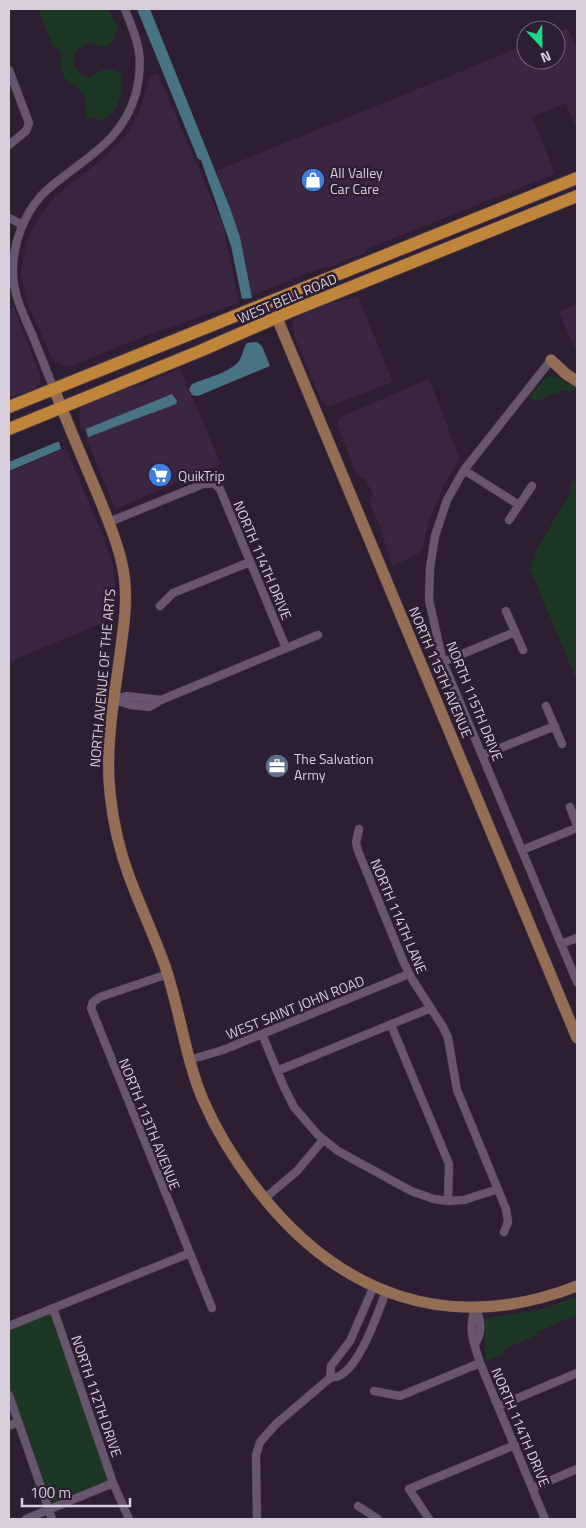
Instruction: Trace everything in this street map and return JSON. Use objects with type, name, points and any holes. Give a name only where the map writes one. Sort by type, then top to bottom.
[{"type":"main road","name":"WEST BELL ROAD","points":[[9,407],[577,178]]},
{"type":"main road","points":[[488,232],[493,221],[538,202],[558,186]]},
{"type":"main road","name":"WEST BELL ROAD","points":[[9,429],[577,196]]},
{"type":"main road","points":[[390,272],[404,259],[449,240],[455,234],[456,227]]},
{"type":"main road","points":[[277,318],[277,312],[283,305],[359,274],[371,261]]},
{"type":"street","points":[[54,389],[15,290],[15,248],[23,225],[40,197],[103,147],[119,130],[130,112],[138,83],[140,66],[135,36],[125,9]]},
{"type":"street","points":[[9,70],[28,117],[29,126],[24,133],[9,145]]},
{"type":"street","points":[[9,218],[23,225]]},
{"type":"street","name":"NORTH 115TH AVENUE","points":[[277,318],[577,1038]]},
{"type":"street","points":[[551,360],[577,381]]},
{"type":"street","name":"NORTH 115TH DRIVE","points":[[551,360],[464,470],[447,500],[435,536],[430,568],[429,600],[443,662],[577,982]]},
{"type":"street","name":"NORTH AVENUE OF THE ARTS","points":[[54,389],[109,522],[122,564],[125,587],[125,612],[108,765],[117,836],[128,874],[168,974],[189,1060],[203,1099],[218,1132],[264,1199],[293,1232],[314,1250],[348,1273],[374,1286],[433,1304],[475,1307],[526,1302],[577,1286]]},
{"type":"street","points":[[464,470],[519,504]]},
{"type":"street","name":"NORTH 114TH DRIVE","points":[[109,522],[203,484],[214,482],[220,489],[286,648]]},
{"type":"street","points":[[509,520],[532,486]]},
{"type":"street","points":[[160,606],[173,593],[250,562]]},
{"type":"street","points":[[506,611],[523,650]]},
{"type":"street","points":[[443,662],[515,632]]},
{"type":"street","points":[[114,700],[131,705],[149,707],[161,700],[318,635]]},
{"type":"street","points":[[546,706],[562,744]]},
{"type":"street","points":[[483,755],[554,726]]},
{"type":"street","points":[[522,850],[577,826],[570,807]]},
{"type":"street","name":"NORTH 114TH LANE","points":[[359,830],[357,838],[358,851],[409,974],[448,1038],[457,1090],[508,1215],[507,1227],[504,1232]]},
{"type":"street","points":[[561,944],[577,938]]},
{"type":"street","name":"NORTH 113TH AVENUE","points":[[168,974],[116,990],[96,999],[91,1004],[93,1017],[212,1308]]},
{"type":"street","name":"WEST SAINT JOHN ROAD","points":[[189,1060],[216,1053],[409,974]]},
{"type":"street","points":[[277,1071],[431,1008]]},
{"type":"street","points":[[391,1025],[449,1164],[448,1201]]},
{"type":"street","points":[[262,1034],[294,1107],[323,1140],[345,1155],[426,1197],[448,1201],[472,1199],[498,1189]]},
{"type":"street","points":[[264,1199],[297,1171],[323,1140]]},
{"type":"street","points":[[9,1326],[190,1253]]},
{"type":"street","points":[[330,1378],[332,1366],[350,1341],[374,1286]]},
{"type":"street","points":[[257,1519],[256,1455],[260,1442],[276,1424],[330,1378],[341,1376],[361,1350],[386,1291]]},
{"type":"street","name":"NORTH 114TH DRIVE","points":[[475,1307],[471,1320],[471,1336],[476,1344],[480,1363],[545,1519]]},
{"type":"street","name":"NORTH 112TH DRIVE","points":[[53,1308],[113,1483],[129,1519]]},
{"type":"street","points":[[374,1391],[400,1396],[480,1363]]},
{"type":"street","points":[[499,1406],[577,1373]]},
{"type":"street","points":[[9,1395],[52,1519]]},
{"type":"street","points":[[9,1426],[18,1422]]},
{"type":"street","points":[[430,1519],[409,1489],[515,1445]]},
{"type":"street","points":[[533,1488],[577,1469]]},
{"type":"street","points":[[26,1519],[113,1483]]},
{"type":"street","points":[[358,1506],[378,1519]]},
{"type":"shaded area","points":[[566,28],[577,47],[577,131],[566,103],[532,117],[555,174],[371,247],[364,253],[331,267],[320,268],[251,296],[240,237],[216,171],[516,49],[516,70],[566,70]]},
{"type":"shaded area","points":[[158,74],[223,225],[239,303],[140,338],[68,367],[53,360],[28,305],[21,274],[26,244],[33,227],[57,195],[105,157],[129,132],[140,110],[150,75]]},
{"type":"shaded area","points":[[358,296],[393,382],[328,407],[321,400],[294,335],[292,328],[293,320],[329,304]]},
{"type":"shaded area","points":[[577,304],[577,354],[559,312]]},
{"type":"shaded area","points":[[14,307],[40,375],[40,381],[36,389],[9,397],[9,309]]},
{"type":"shaded area","points":[[180,368],[221,464],[115,509],[81,424],[79,413],[84,405],[116,392],[145,384]]},
{"type":"shaded area","points":[[429,379],[460,459],[444,485],[430,518],[422,549],[418,554],[392,566],[381,529],[370,503],[373,493],[365,479],[356,474],[337,424],[339,418],[343,416]]},
{"type":"shaded area","points":[[66,448],[105,541],[113,566],[116,605],[114,620],[109,620],[9,662],[9,472]]},
{"type":"green space","points":[[38,9],[107,9],[118,26],[113,41],[109,45],[106,47],[89,43],[76,50],[74,57],[77,69],[82,75],[90,77],[98,72],[108,70],[120,73],[122,87],[120,98],[116,108],[103,121],[95,118],[87,120],[84,94],[65,78],[61,66],[61,52],[53,46]]},
{"type":"green space","points":[[551,376],[577,388],[570,392],[562,390],[557,394],[550,394],[541,401],[528,399],[545,378]]},
{"type":"green space","points":[[577,479],[577,681],[530,569],[536,551],[570,493],[571,482]]},
{"type":"green space","points":[[577,1297],[577,1315],[537,1332],[537,1335],[503,1350],[504,1354],[486,1361],[484,1326],[486,1318],[539,1310]]},
{"type":"green space","points":[[53,1308],[113,1483],[49,1510],[9,1395],[9,1326]]},
{"type":"water","points":[[137,9],[150,9],[230,208],[240,237],[252,298],[242,299],[231,246],[201,160],[198,159]]},
{"type":"water","points":[[257,342],[262,346],[270,366],[198,396],[192,395],[189,389],[192,384],[229,369],[239,361],[247,343]]},
{"type":"water","points":[[172,394],[177,401],[176,404],[88,437],[86,429]]},
{"type":"water","points":[[59,442],[61,449],[9,471],[9,462]]},
{"type":"place","name":"All Valley Car Care","points":[[313,180]]},
{"type":"place","name":"QuikTrip","points":[[160,475]]},
{"type":"place","name":"The Salvation Army","points":[[277,766]]}]
